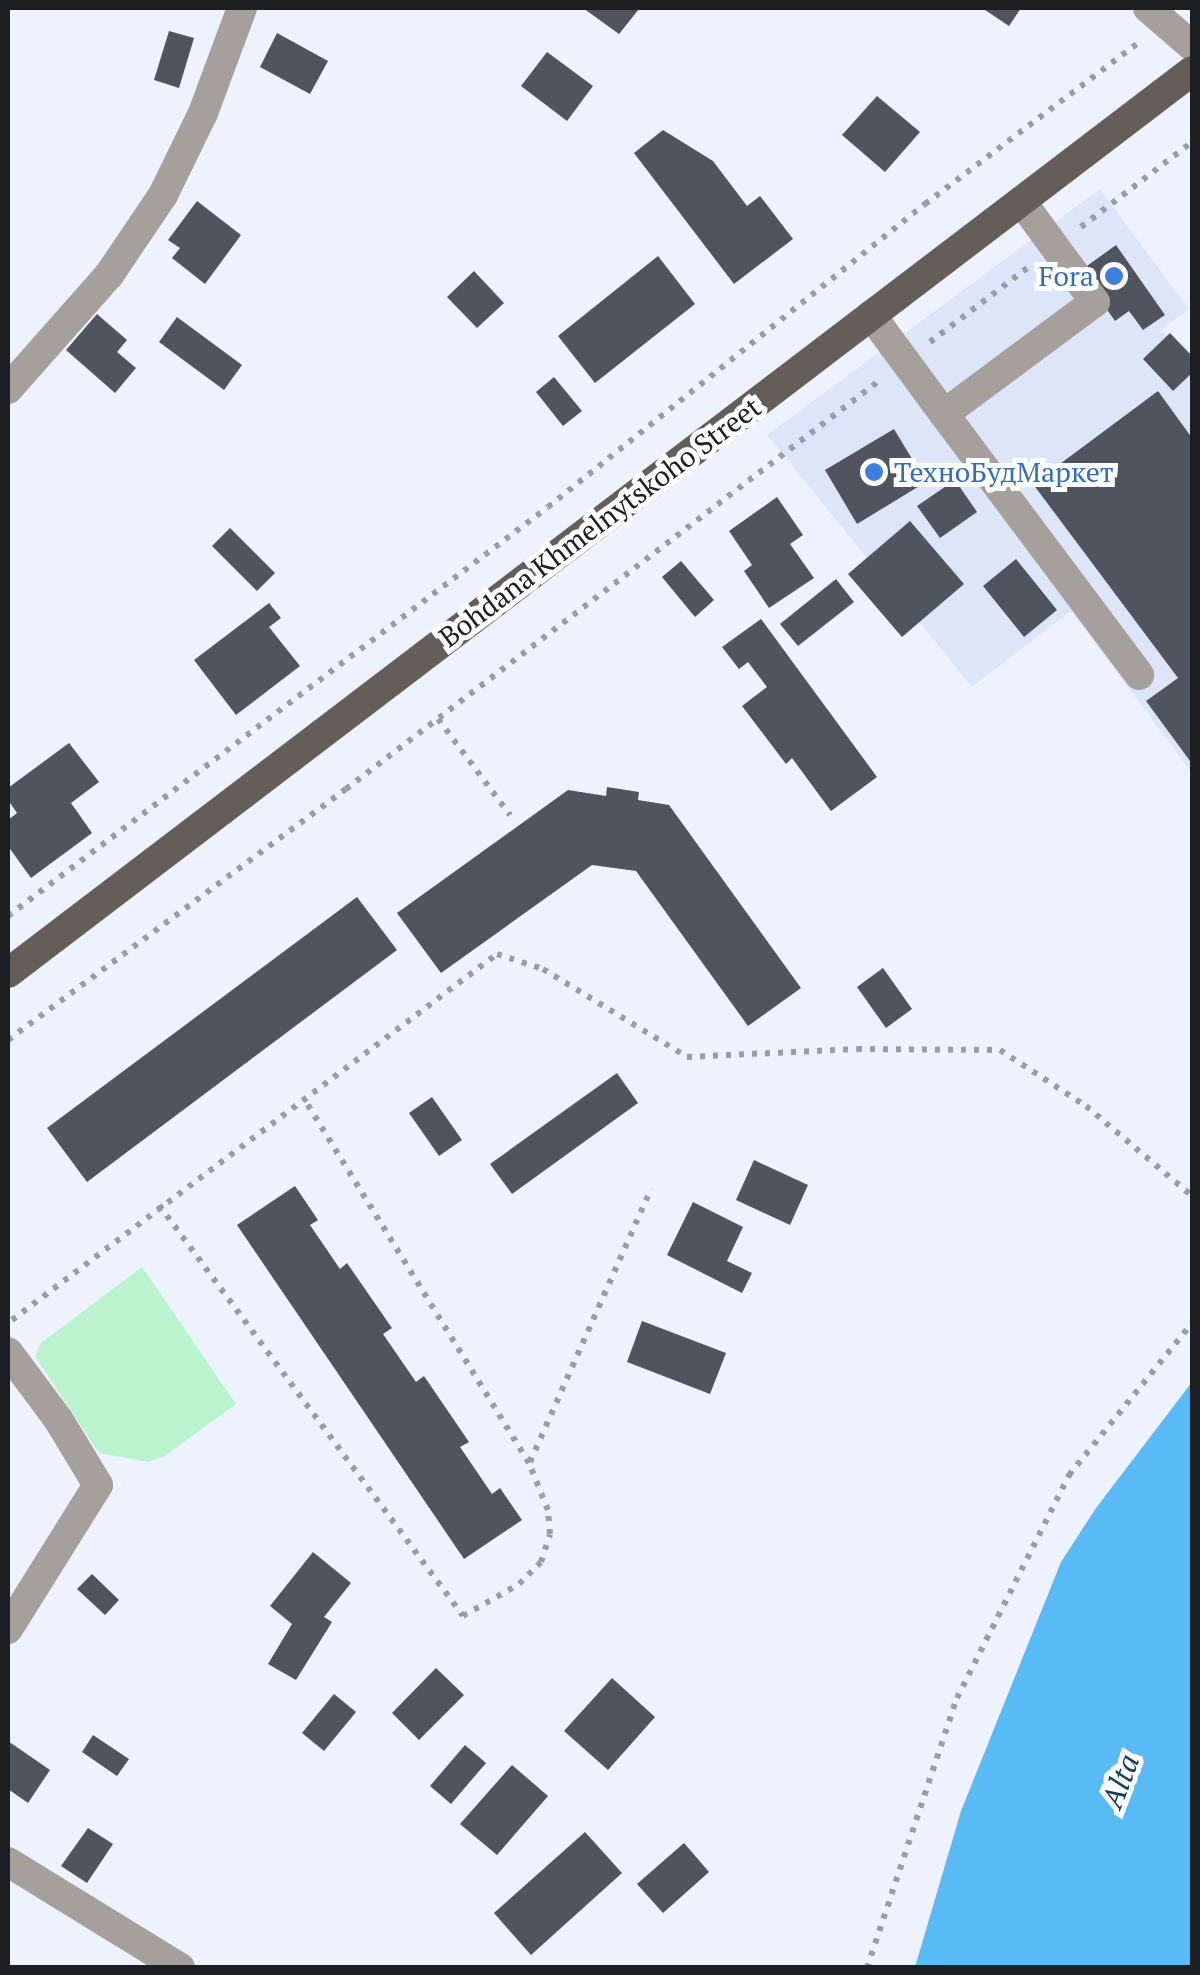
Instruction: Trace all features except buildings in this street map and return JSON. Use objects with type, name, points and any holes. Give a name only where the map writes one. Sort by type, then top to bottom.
[{"type":"main road","name":"Bohdana Khmelnytskoho Street","points":[[8,973],[1192,71]]},
{"type":"street","points":[[8,389],[109,274],[163,194],[203,113],[242,8]]},
{"type":"street","points":[[1157,14],[1192,46]]},
{"type":"street","points":[[944,414],[1096,302],[1021,201]]},
{"type":"street","points":[[871,315],[1139,675]]},
{"type":"street","points":[[8,1352],[58,1418],[98,1485],[8,1629]]},
{"type":"street","points":[[8,1862],[180,1968]]},
{"type":"path","points":[[8,916],[548,507],[1157,14]]},
{"type":"path","points":[[8,1040],[438,718],[1192,142]]},
{"type":"path","points":[[438,718],[510,815]]},
{"type":"path","points":[[8,1324],[159,1205],[497,954],[543,970],[687,1057],[857,1049],[1000,1050],[1086,1106],[1192,1196]]},
{"type":"path","points":[[159,1205],[463,1616],[519,1584],[541,1562],[550,1534],[548,1510],[529,1463],[303,1097]]},
{"type":"path","points":[[529,1463],[651,1189]]},
{"type":"path","points":[[867,1968],[957,1698],[1060,1492],[1069,1475],[1192,1323]]},
{"type":"shaded area","points":[[1100,189],[1189,309],[1162,329],[1192,371],[1192,773],[1071,611],[972,687],[767,435]]},
{"type":"green space","points":[[142,1267],[236,1404],[165,1456],[148,1462],[99,1453],[35,1356],[41,1343]]},
{"type":"water","name":"Alta","points":[[1192,1382],[1192,1967],[915,1967],[961,1811],[1061,1562],[1096,1508]]},
{"type":"place","name":"Fora","points":[[1114,276]]},
{"type":"place","name":"ТехноБудМаркет","points":[[874,472]]}]
